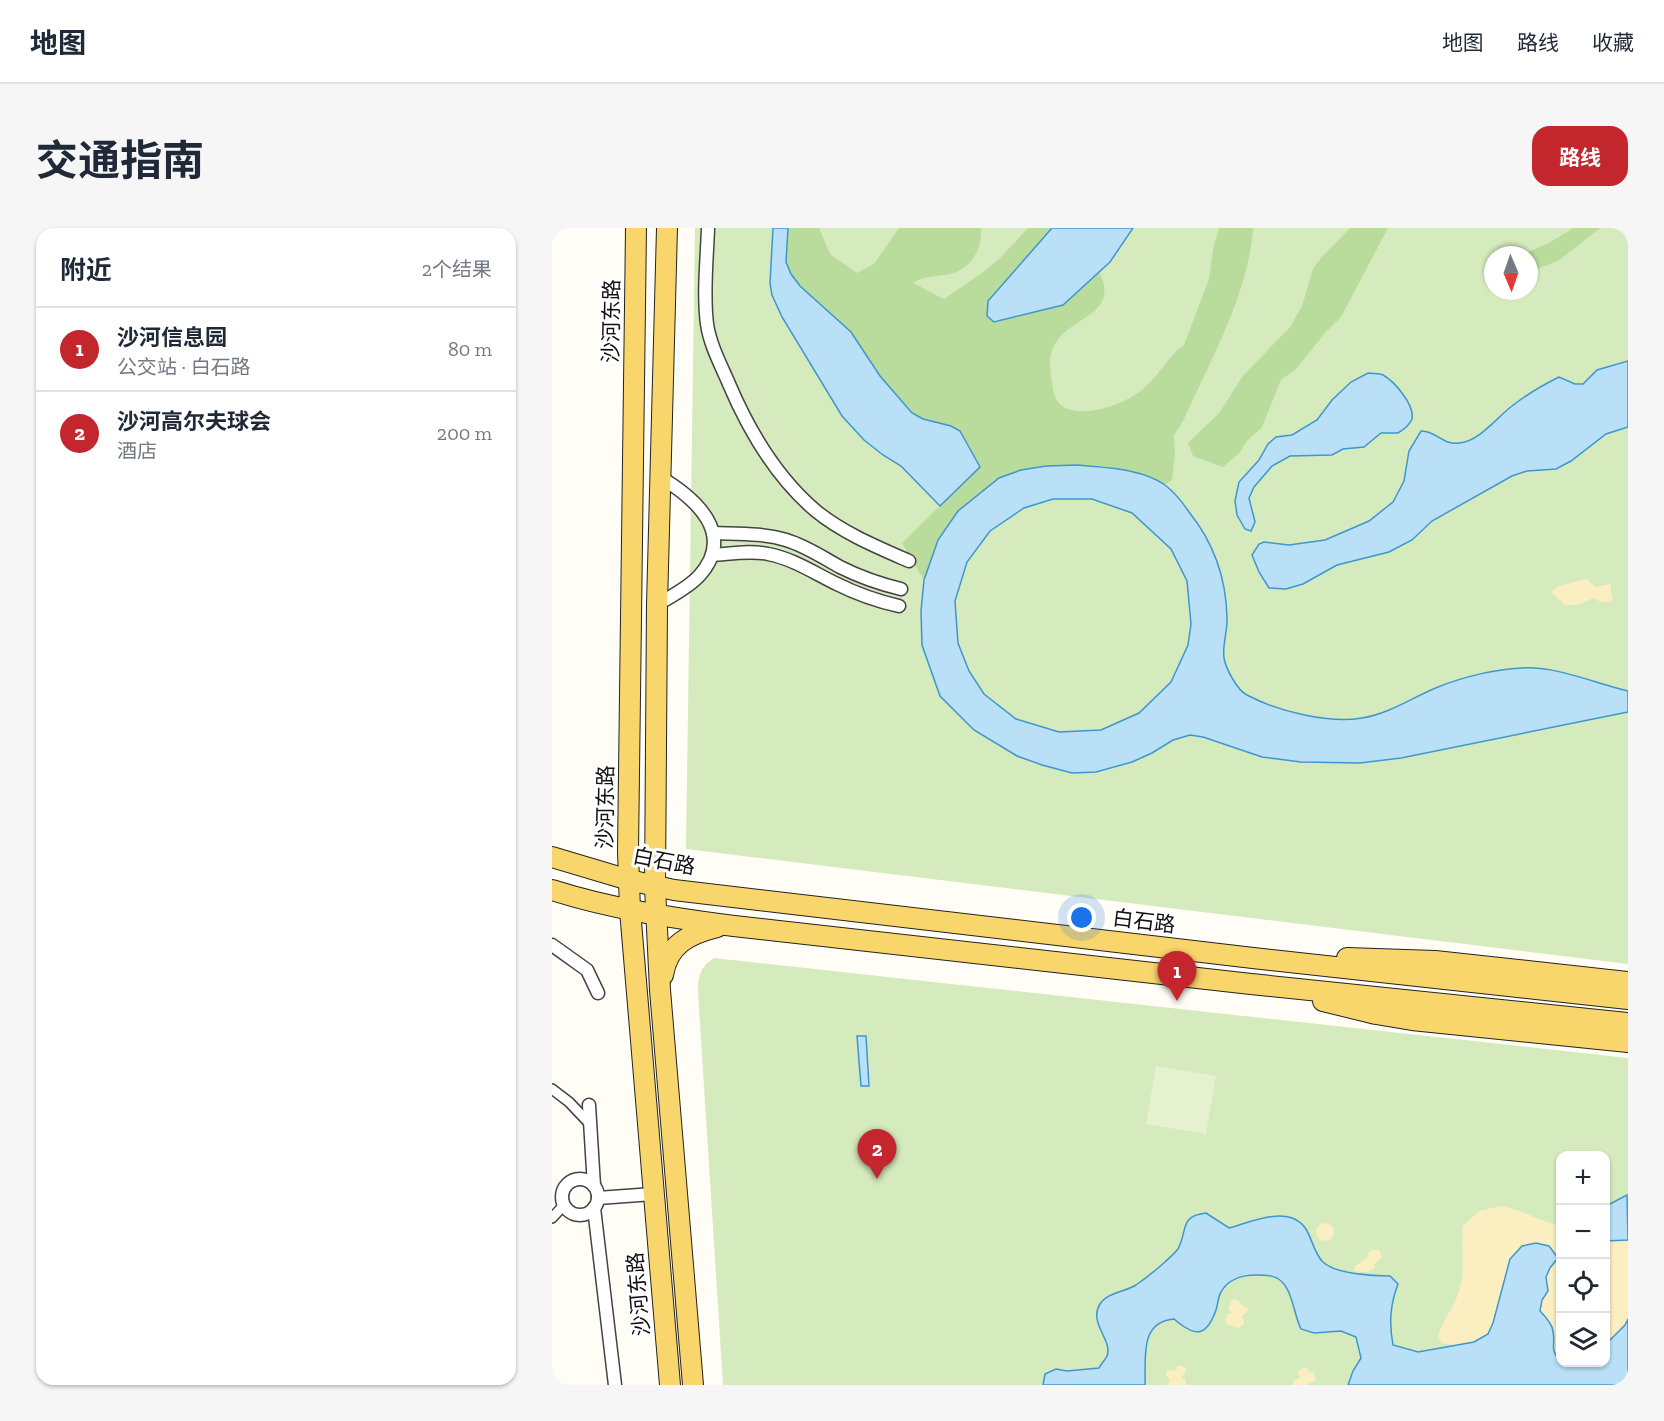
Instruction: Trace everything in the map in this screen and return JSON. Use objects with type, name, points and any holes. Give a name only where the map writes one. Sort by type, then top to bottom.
[{"type":"main road","name":"沙河东路","points":[[636,228],[629,880],[670,1385]]},
{"type":"main road","points":[[667,228],[657,605],[655,887],[660,990],[693,1385]]},
{"type":"main road","name":"白石路","points":[[552,857],[655,887],[1253,958],[1628,999]]},
{"type":"main road","points":[[552,890],[585,901],[656,916],[734,926],[1251,984],[1628,1023]]},
{"type":"main road","points":[[660,990],[667,960],[679,942],[703,931],[734,926]]},
{"type":"main road","points":[[1253,958],[1379,958],[1435,961],[1628,982]]},
{"type":"main road","points":[[1251,984],[1376,1014],[1412,1020],[1628,1041]]},
{"type":"street","points":[[708,228],[706,309],[708,331],[735,398],[753,433],[770,460],[816,511],[854,535],[909,561]]},
{"type":"street","points":[[657,605],[691,584],[709,563],[712,555],[713,533],[709,520],[694,500],[660,477]]},
{"type":"street","points":[[713,533],[769,536],[787,540],[811,549],[843,568],[881,584],[901,589]]},
{"type":"street","points":[[712,555],[751,552],[782,557],[876,601],[899,606]]},
{"type":"street","points":[[552,945],[587,970],[598,993]]},
{"type":"street","points":[[552,1089],[569,1102],[589,1123]]},
{"type":"street","points":[[589,1105],[595,1197],[615,1385]]},
{"type":"street","points":[[584,1180],[595,1197],[585,1214],[578,1215],[567,1210],[563,1194],[568,1184],[584,1180]]},
{"type":"street","points":[[595,1197],[653,1194]]},
{"type":"street","points":[[552,1218],[564,1205]]},
{"type":"green space","points":[[695,228],[1628,228],[1628,964],[686,849]]},
{"type":"green space","points":[[788,228],[819,228],[830,254],[857,273],[874,264],[899,228],[981,228],[980,244],[970,263],[950,274],[927,277],[913,283],[944,299],[1000,258],[1028,228],[1052,228],[988,301],[1007,319],[1063,305],[1099,272],[1104,287],[1103,298],[1098,307],[1060,337],[1050,357],[1054,392],[1058,401],[1068,409],[1087,411],[1108,407],[1137,394],[1184,345],[1209,279],[1213,249],[1219,228],[1253,228],[1244,277],[1227,326],[1183,421],[1174,435],[1175,456],[1172,480],[1164,485],[1139,474],[1077,465],[938,540],[924,580],[902,543],[980,467],[951,426],[923,419],[912,413],[880,376],[851,332],[800,286],[786,262]]},
{"type":"green space","points":[[1350,228],[1388,228],[1341,317],[1297,368],[1281,380],[1262,427],[1246,442],[1240,452],[1223,467],[1193,456],[1188,443],[1220,412],[1242,377],[1290,327],[1302,306],[1313,269]]},
{"type":"green space","points":[[1573,228],[1600,228],[1558,261],[1538,269],[1538,248]]},
{"type":"green space","points":[[714,958],[1628,1058],[1628,1385],[723,1385],[698,992],[701,972]]},
{"type":"green space","points":[[1156,1066],[1216,1076],[1206,1134],[1146,1124]]},
{"type":"sand","points":[[1587,579],[1595,587],[1611,584],[1613,597],[1611,602],[1601,602],[1593,598],[1578,605],[1565,605],[1551,592],[1559,586]]},
{"type":"sand","points":[[1501,1206],[1556,1224],[1556,1356],[1551,1327],[1540,1311],[1542,1300],[1548,1291],[1546,1277],[1550,1268],[1549,1246],[1536,1243],[1522,1246],[1500,1307],[1487,1334],[1472,1343],[1459,1345],[1442,1343],[1438,1336],[1460,1288],[1463,1226],[1479,1211]]},
{"type":"sand","points":[[1325,1223],[1331,1226],[1334,1232],[1331,1238],[1325,1241],[1319,1238],[1316,1232],[1319,1226]]},
{"type":"sand","points":[[1610,1240],[1628,1240],[1628,1319],[1610,1340],[1610,1259]]},
{"type":"sand","points":[[1372,1250],[1379,1250],[1382,1257],[1374,1264],[1375,1268],[1367,1272],[1354,1271],[1355,1266],[1367,1258],[1368,1253]]},
{"type":"sand","points":[[1233,1299],[1248,1308],[1241,1317],[1244,1324],[1238,1328],[1226,1324],[1225,1319],[1228,1314],[1232,1313],[1228,1308]]},
{"type":"sand","points":[[1179,1365],[1185,1367],[1186,1371],[1181,1378],[1185,1379],[1186,1385],[1167,1385],[1170,1381],[1166,1372],[1174,1371]]},
{"type":"sand","points":[[1303,1368],[1314,1373],[1316,1380],[1306,1385],[1293,1385],[1294,1380],[1300,1378],[1297,1372]]},
{"type":"water","points":[[773,228],[788,228],[786,262],[800,286],[851,332],[880,376],[912,413],[960,431],[980,467],[940,506],[901,466],[864,440],[842,416],[782,317],[772,295],[770,283]]},
{"type":"water","points":[[1052,228],[1133,228],[1110,262],[1063,305],[994,322],[987,316],[988,301]]},
{"type":"water","points":[[1628,361],[1628,427],[1606,434],[1571,461],[1556,469],[1527,471],[1512,476],[1432,521],[1412,540],[1389,552],[1337,565],[1303,584],[1286,589],[1269,588],[1259,572],[1252,555],[1259,544],[1264,542],[1289,545],[1325,540],[1369,521],[1393,502],[1404,481],[1409,451],[1421,431],[1426,431],[1449,442],[1467,441],[1481,434],[1523,398],[1559,377],[1575,384],[1583,384],[1597,370]]},
{"type":"water","points":[[1368,373],[1383,375],[1393,382],[1410,407],[1412,419],[1410,423],[1398,433],[1381,433],[1364,447],[1343,449],[1332,455],[1290,456],[1272,466],[1254,487],[1249,498],[1255,522],[1251,531],[1245,529],[1237,515],[1235,501],[1239,482],[1259,460],[1268,444],[1276,437],[1292,435],[1317,420],[1332,400],[1351,382]]},
{"type":"water","points":[[1077,465],[1134,472],[1155,479],[1175,494],[1198,524],[1212,548],[1221,574],[1226,602],[1224,658],[1227,668],[1239,689],[1259,701],[1319,718],[1362,718],[1382,713],[1438,687],[1468,677],[1501,670],[1535,668],[1562,672],[1628,691],[1628,712],[1401,758],[1360,763],[1301,762],[1262,757],[1203,737],[1190,735],[1173,740],[1132,762],[1096,772],[1072,773],[1017,756],[974,730],[940,696],[922,645],[921,611],[924,580],[938,540],[958,511],[999,478],[1021,470]],"holes":[[[1053,499],[1092,499],[1132,513],[1171,549],[1187,581],[1191,624],[1188,645],[1171,682],[1139,713],[1101,730],[1059,732],[1016,719],[984,694],[969,671],[958,643],[955,601],[967,562],[990,531],[1024,508]]]},
{"type":"water","points":[[857,1036],[866,1036],[869,1086],[861,1086]]},
{"type":"water","points":[[1627,1195],[1628,1240],[1610,1241],[1610,1204]]},
{"type":"water","points":[[1206,1213],[1229,1228],[1269,1217],[1290,1217],[1306,1229],[1318,1255],[1329,1266],[1355,1274],[1390,1276],[1398,1284],[1391,1314],[1393,1345],[1418,1352],[1474,1342],[1488,1334],[1510,1259],[1522,1246],[1536,1243],[1549,1246],[1556,1255],[1556,1260],[1546,1277],[1548,1291],[1542,1300],[1540,1311],[1552,1328],[1556,1367],[1610,1367],[1610,1340],[1628,1319],[1628,1385],[1348,1385],[1361,1358],[1356,1337],[1341,1331],[1314,1333],[1301,1329],[1289,1292],[1282,1282],[1267,1275],[1256,1275],[1236,1279],[1224,1288],[1212,1319],[1204,1330],[1199,1332],[1188,1329],[1174,1319],[1155,1327],[1150,1334],[1145,1353],[1145,1385],[1043,1385],[1045,1374],[1056,1369],[1067,1371],[1099,1368],[1108,1350],[1097,1318],[1100,1304],[1107,1297],[1136,1285],[1162,1265],[1178,1249],[1188,1221],[1197,1215]]},
{"type":"place","name":"沙河信息园","points":[[1177,1001]]},
{"type":"place","name":"沙河高尔夫球会","points":[[877,1179]]}]
